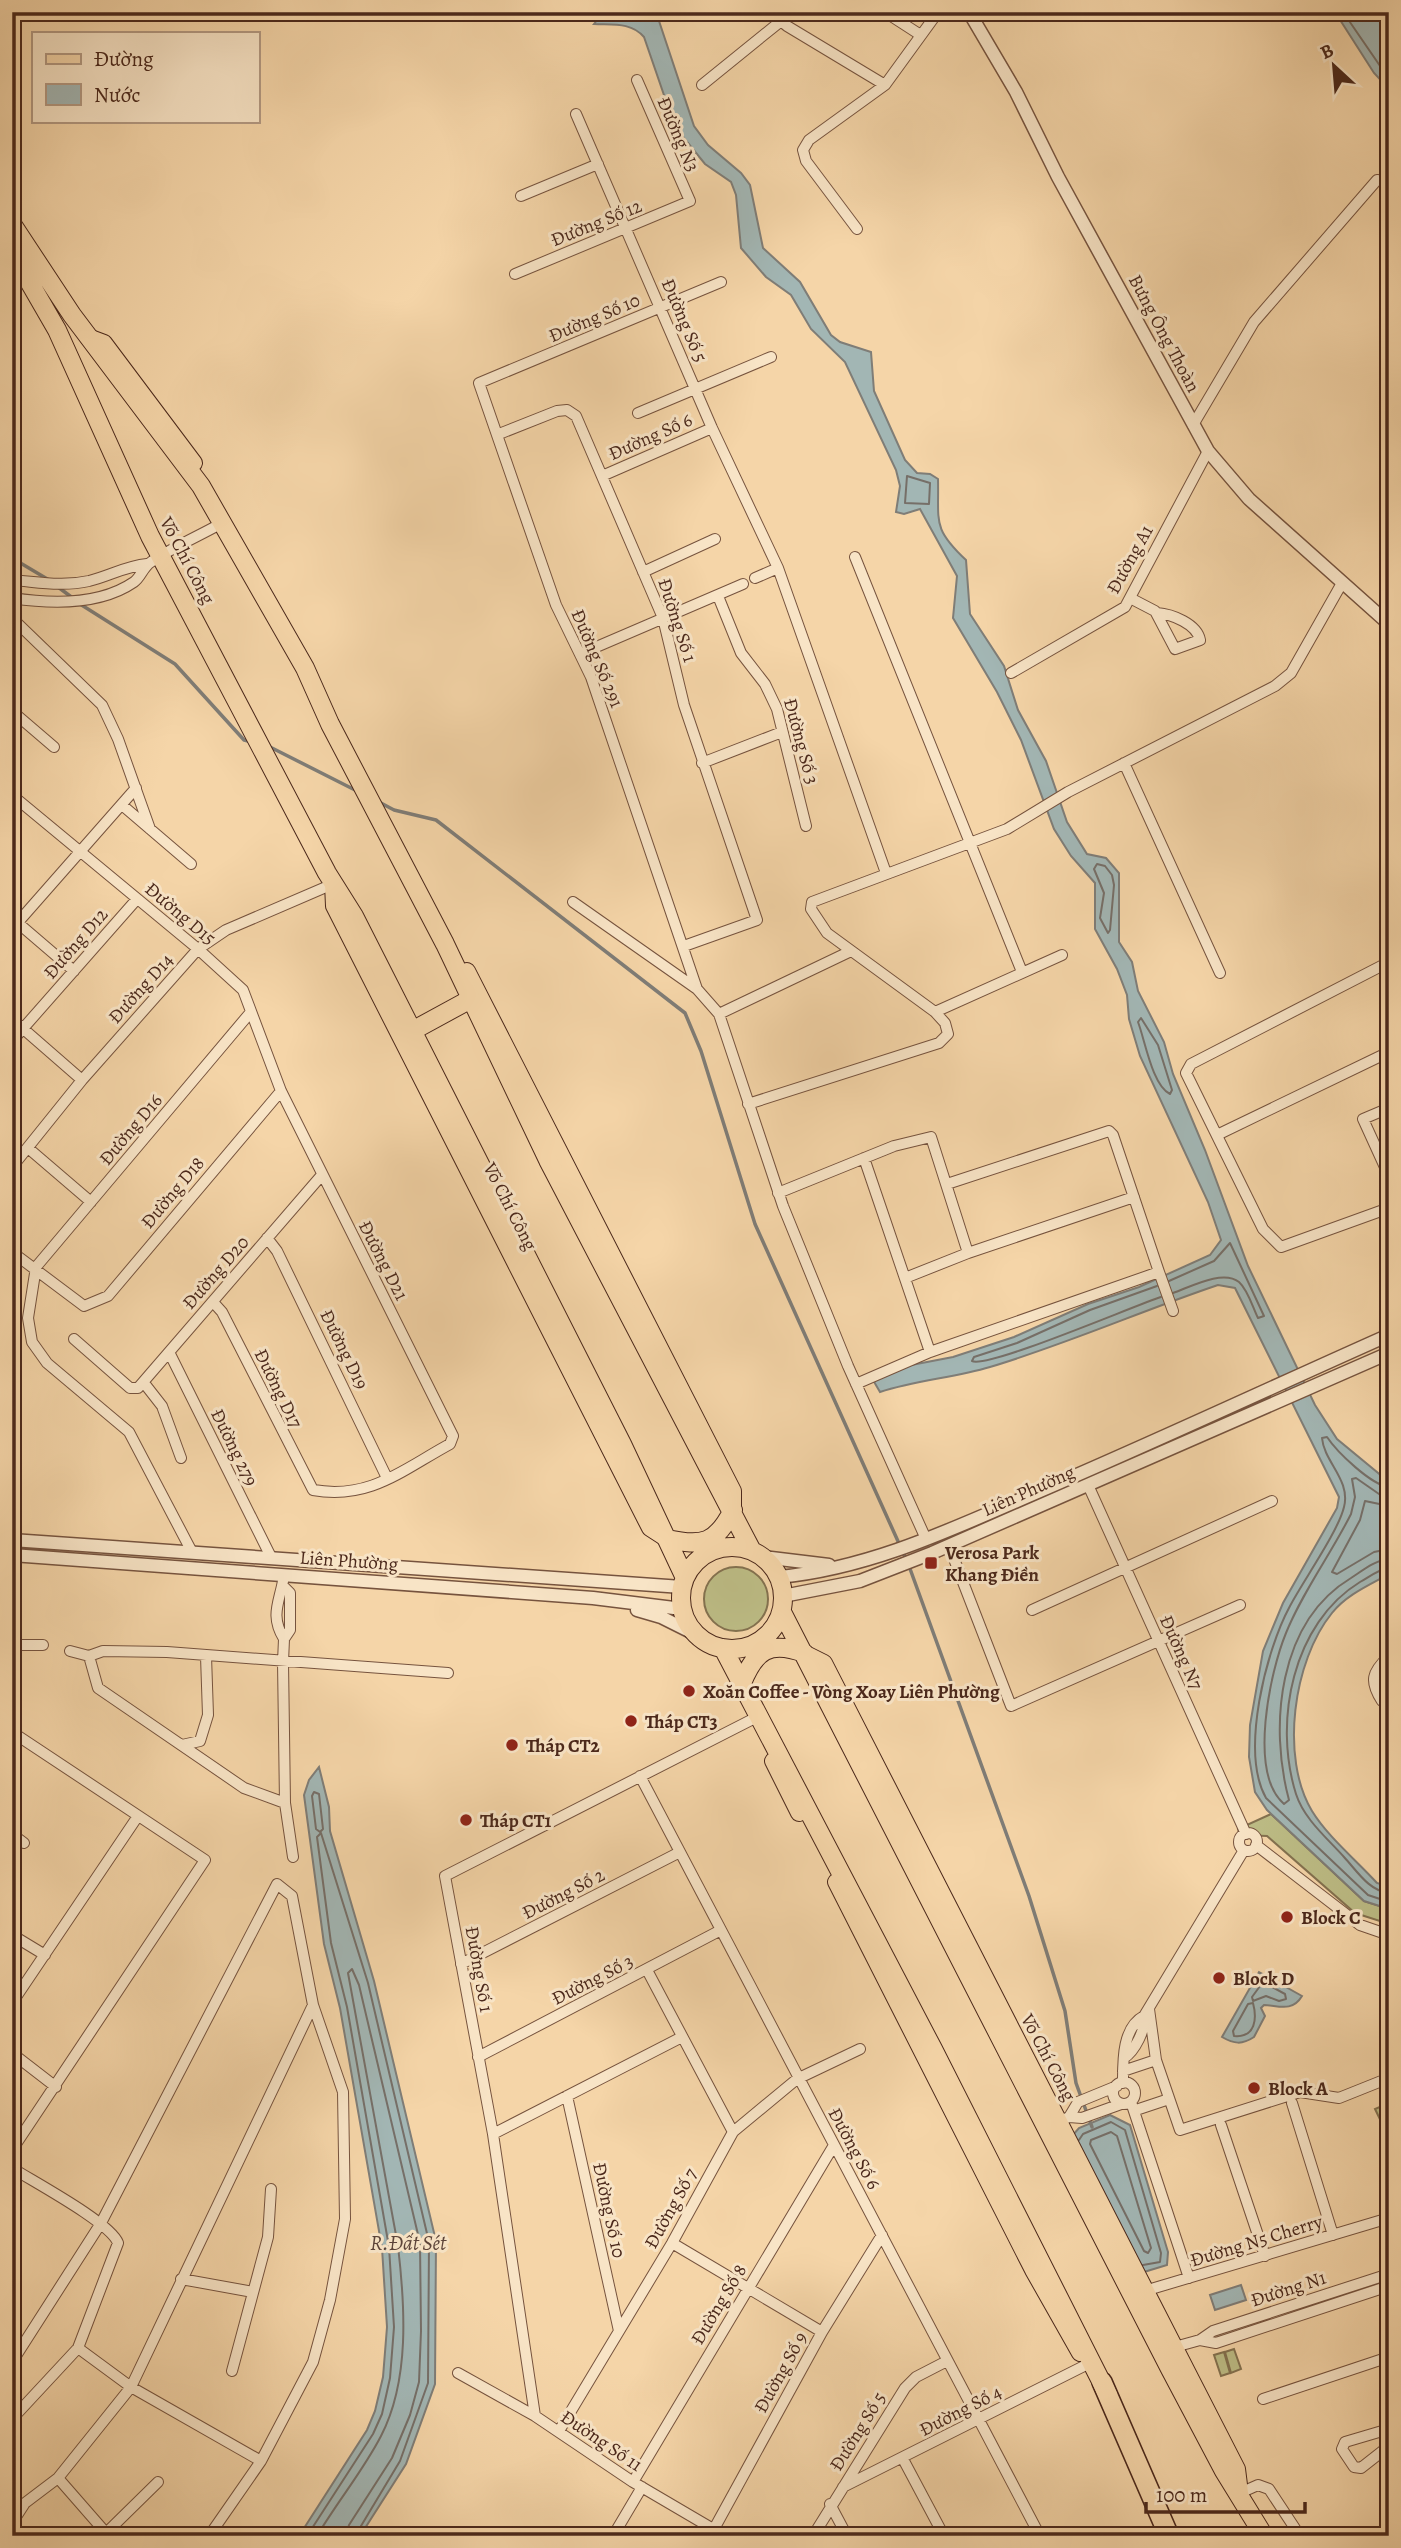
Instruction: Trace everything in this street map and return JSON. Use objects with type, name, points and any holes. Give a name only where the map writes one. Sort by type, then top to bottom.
[{"type":"highway","points":[[12,224],[88,337],[201,486],[226,529],[304,668],[330,724],[445,944],[469,1000],[548,1160],[754,1549],[779,1577],[785,1611],[764,1647],[726,1654]]},
{"type":"highway","name":"Võ Chí Công","points":[[12,253],[57,330],[154,560],[207,640],[333,884],[354,916],[667,1539],[683,1578]]},
{"type":"highway","points":[[412,1031],[469,1000]]},
{"type":"highway","points":[[667,1539],[689,1544],[709,1540],[722,1530],[733,1510]]},
{"type":"highway","points":[[754,1549],[737,1547],[713,1551],[694,1565],[683,1578],[682,1609],[697,1635],[726,1654],[742,1683],[839,1879],[1092,2362],[1179,2536]]},
{"type":"highway","name":"Võ Chí Công","points":[[785,1611],[804,1653],[1060,2121],[1224,2470],[1264,2536]]},
{"type":"highway","points":[[742,1683],[750,1664],[766,1651],[777,1646],[804,1653]]},
{"type":"highway","points":[[1102,2382],[1169,2536]]},
{"type":"main road","name":"Võ Chí Công","points":[[333,884],[334,906],[650,1528],[667,1539]]},
{"type":"main road","points":[[445,944],[458,954],[733,1491],[733,1510]]},
{"type":"street","points":[[770,12],[885,85]]},
{"type":"street","points":[[885,12],[919,34]]},
{"type":"street","points":[[857,229],[806,161],[803,150],[809,140],[885,85],[937,12]]},
{"type":"street","name":"Bưng Ông Thoàn","points":[[969,12],[1016,92],[1058,177],[1208,451],[1249,499],[1389,624]]},
{"type":"street","points":[[702,85],[781,21]]},
{"type":"street","name":"Đường N3","points":[[637,80],[690,201]]},
{"type":"street","name":"Đường Số 5","points":[[576,114],[712,428],[778,568],[886,873]]},
{"type":"street","points":[[521,196],[598,164]]},
{"type":"street","points":[[1193,425],[1254,322],[1377,180],[1389,182]]},
{"type":"street","name":"Đường Số 12","points":[[515,274],[690,201]]},
{"type":"street","name":"Đường Số 10","points":[[479,383],[721,282]]},
{"type":"street","points":[[638,413],[771,357]]},
{"type":"street","name":"Đường Số 291","points":[[479,383],[499,434],[556,605],[580,654],[697,989]]},
{"type":"street","name":"Đường Số 1","points":[[499,434],[557,411],[567,410],[576,416],[663,618],[684,705],[757,920],[684,946]]},
{"type":"street","name":"Đường Số 6","points":[[602,476],[712,428]]},
{"type":"street","name":"Đường A1","points":[[1012,673],[1125,607],[1208,451]]},
{"type":"street","points":[[17,581],[65,585],[90,581],[154,560],[226,529]]},
{"type":"street","points":[[643,572],[715,539]]},
{"type":"street","points":[[855,557],[1022,972]]},
{"type":"street","points":[[12,598],[46,603],[90,599],[136,581],[154,560]]},
{"type":"street","points":[[755,578],[778,568]]},
{"type":"street","points":[[114,573],[122,588]]},
{"type":"street","points":[[748,1104],[945,1040],[948,1028],[935,1012],[827,933],[815,919],[811,909],[812,902],[1007,829],[1068,792],[1275,686],[1291,673],[1342,583]]},
{"type":"street","points":[[580,654],[743,584]]},
{"type":"street","name":"Đường Số 3","points":[[718,596],[741,653],[771,695],[806,826]]},
{"type":"street","points":[[1130,598],[1157,613],[1174,616],[1197,632],[1200,639],[1175,649],[1157,613]]},
{"type":"street","points":[[12,618],[102,705],[136,788],[149,829]]},
{"type":"street","points":[[12,711],[54,747]]},
{"type":"street","points":[[702,762],[782,733]]},
{"type":"street","points":[[1125,763],[1220,973]]},
{"type":"street","points":[[74,971],[15,926],[136,788]]},
{"type":"street","name":"Đường D15","points":[[13,797],[198,949],[243,990],[281,1091]]},
{"type":"street","points":[[122,805],[191,864]]},
{"type":"street","name":"Đường D14","points":[[12,1167],[82,1080],[198,949],[226,930],[333,884]]},
{"type":"street","name":"Đường D12","points":[[12,1041],[137,899]]},
{"type":"street","points":[[573,902],[697,989],[719,1014],[778,1194],[856,1384],[926,1539]]},
{"type":"street","points":[[719,1014],[850,951]]},
{"type":"street","points":[[935,1012],[1062,955]]},
{"type":"street","points":[[1389,962],[1191,1064],[1186,1073],[1263,1229],[1281,1247],[1389,1208]]},
{"type":"street","name":"Đường D16","points":[[36,1267],[250,1013]]},
{"type":"street","points":[[12,1019],[82,1080]]},
{"type":"street","points":[[1217,1136],[1389,1052]]},
{"type":"street","name":"Đường D21","points":[[281,1091],[321,1176],[453,1436],[450,1444],[387,1478]]},
{"type":"street","name":"Đường D18","points":[[36,1267],[84,1306],[108,1296],[281,1091]]},
{"type":"street","points":[[1389,1108],[1363,1119],[1386,1161],[1389,1176]]},
{"type":"street","points":[[947,1184],[1109,1131],[1113,1135],[1171,1306]]},
{"type":"street","points":[[778,1194],[894,1146],[931,1136],[968,1253]]},
{"type":"street","points":[[27,1148],[91,1202]]},
{"type":"street","points":[[864,1158],[930,1352]]},
{"type":"street","name":"Đường D20","points":[[74,1339],[134,1390],[144,1382],[321,1176]]},
{"type":"street","points":[[905,1278],[968,1253],[1133,1197]]},
{"type":"street","name":"Đường D19","points":[[267,1238],[277,1251],[387,1478]]},
{"type":"street","points":[[12,1252],[36,1267],[27,1318],[32,1342],[47,1363],[129,1432],[192,1552]]},
{"type":"street","points":[[856,1384],[930,1352],[1160,1274]]},
{"type":"street","name":"Đường D17","points":[[213,1301],[222,1312],[313,1490],[351,1493],[369,1489],[387,1478]]},
{"type":"street","name":"Liên Phường","points":[[779,1577],[854,1565],[890,1554],[1389,1335]]},
{"type":"street","name":"Đường 279","points":[[169,1352],[277,1558]]},
{"type":"street","name":"Liên Phường","points":[[785,1611],[949,1546],[1389,1353]]},
{"type":"street","points":[[144,1382],[162,1406],[181,1458]]},
{"type":"street","name":"Đường N7","points":[[1088,1485],[1246,1834]]},
{"type":"street","points":[[1031,1610],[1272,1501]]},
{"type":"street","name":"Liên Phường","points":[[12,1540],[277,1558],[683,1578]]},
{"type":"street","points":[[949,1546],[1011,1706],[1240,1605]]},
{"type":"street","points":[[754,1549],[823,1565],[854,1565]]},
{"type":"street","name":"Liên Phường","points":[[12,1555],[283,1580],[593,1598],[682,1609]]},
{"type":"street","points":[[277,1558],[290,1593],[290,1630],[284,1640],[283,1662],[285,1803],[293,1857]]},
{"type":"street","points":[[593,1598],[661,1617],[697,1635]]},
{"type":"street","points":[[12,1645],[43,1645]]},
{"type":"street","points":[[70,1651],[89,1656],[103,1651],[448,1673]]},
{"type":"street","points":[[89,1656],[98,1688],[244,1788],[285,1803]]},
{"type":"street","points":[[182,1745],[200,1741],[208,1715],[206,1656]]},
{"type":"street","points":[[1389,1656],[1375,1669],[1372,1679],[1382,1701],[1389,1703]]},
{"type":"street","name":"Đường Số 1","points":[[535,2416],[493,2134],[445,1875],[759,1716]]},
{"type":"street","points":[[12,2150],[205,1860],[13,1732]]},
{"type":"street","points":[[12,1825],[13,1732]]},
{"type":"street","name":"Đường Số 6","points":[[640,1776],[797,2079],[1040,2536]]},
{"type":"street","points":[[12,2003],[138,1816]]},
{"type":"street","points":[[12,1834],[24,1843]]},
{"type":"street","points":[[1256,1845],[1250,1851],[1244,1850],[1239,1843],[1246,1834],[1255,1837],[1256,1845],[1360,1925],[1389,1935]]},
{"type":"street","points":[[1129,2105],[1113,2096],[1124,2071],[1124,2058],[1131,2054],[1145,2024],[1147,2013],[1244,1850]]},
{"type":"street","name":"Đường Số 2","points":[[461,1964],[680,1852]]},
{"type":"street","points":[[12,2362],[101,2223],[277,1884],[292,1896],[313,2005],[343,2092],[345,2219],[330,2300],[313,2362],[261,2461],[209,2536]]},
{"type":"street","name":"Đường Số 3","points":[[478,2057],[720,1930]]},
{"type":"street","points":[[12,1935],[45,1955]]},
{"type":"street","points":[[647,1970],[733,2132]]},
{"type":"street","points":[[12,2523],[25,2503],[58,2478],[131,2387],[313,2005]]},
{"type":"street","points":[[1147,2013],[1156,2060],[1180,2130],[1300,2092],[1339,2098],[1389,2078]]},
{"type":"street","points":[[493,2134],[682,2037]]},
{"type":"street","name":"Đường Số 7","points":[[559,2431],[671,2243],[733,2132],[797,2079],[860,2049]]},
{"type":"street","points":[[12,2053],[56,2087]]},
{"type":"street","points":[[1124,2071],[1156,2060]]},
{"type":"street","points":[[1060,2121],[1078,2102],[1120,2084],[1134,2089],[1129,2105],[1189,2278]]},
{"type":"street","name":"Đường Số 10","points":[[567,2096],[619,2331]]},
{"type":"street","points":[[1060,2121],[1169,2099]]},
{"type":"street","points":[[1292,2103],[1333,2235]]},
{"type":"street","points":[[1221,2125],[1265,2256]]},
{"type":"street","name":"Đường Số 8","points":[[613,2536],[637,2485],[747,2288],[834,2145]]},
{"type":"street","points":[[12,2168],[101,2223],[115,2235],[118,2249],[78,2348],[12,2419]]},
{"type":"street","points":[[232,2371],[268,2237],[271,2189]]},
{"type":"street","name":"Đường N5 Cherry","points":[[1139,2293],[1389,2218]]},
{"type":"street","name":"Đường Số 9","points":[[715,2529],[822,2332],[881,2235]]},
{"type":"street","points":[[671,2243],[822,2332]]},
{"type":"street","name":"Đường N1","points":[[1168,2349],[1200,2340],[1213,2331],[1389,2274]]},
{"type":"street","points":[[181,2279],[253,2292]]},
{"type":"street","name":"Đường N1","points":[[1200,2340],[1216,2343],[1389,2286]]},
{"type":"street","points":[[1338,2290],[1342,2302]]},
{"type":"street","points":[[78,2348],[131,2387],[261,2461]]},
{"type":"street","points":[[1263,2399],[1389,2357]]},
{"type":"street","name":"Đường Số 5","points":[[813,2536],[830,2504],[905,2388],[916,2376],[947,2361]]},
{"type":"street","name":"Đường Số 4","points":[[843,2487],[1092,2362]]},
{"type":"street","name":"Đường Số 11","points":[[458,2372],[535,2416],[637,2485],[725,2536]]},
{"type":"street","points":[[1389,2429],[1345,2442],[1342,2449],[1354,2467],[1361,2468],[1389,2446]]},
{"type":"street","points":[[903,2459],[944,2536]]},
{"type":"street","points":[[58,2478],[104,2534],[158,2482]]},
{"type":"street","points":[[1240,2493],[1258,2485],[1269,2489],[1300,2536]]},
{"type":"street","points":[[830,2504],[847,2536]]},
{"type":"green space","points":[[736,1567],[748,1569],[759,1576],[766,1587],[766,1611],[759,1622],[748,1629],[736,1631],[724,1629],[713,1622],[706,1611],[704,1599],[706,1587],[713,1576],[724,1569]]},
{"type":"green space","points":[[1271,1814],[1364,1901],[1389,1909],[1389,1924],[1355,1913],[1267,1836],[1240,1835],[1238,1829]]},
{"type":"green space","points":[[1389,2103],[1389,2138],[1375,2109]]},
{"type":"green space","points":[[1234,2349],[1241,2369],[1231,2373],[1225,2352]]},
{"type":"green space","points":[[1224,2352],[1230,2373],[1221,2376],[1214,2355]]},
{"type":"water","points":[[612,12],[656,12],[694,126],[708,145],[741,173],[750,185],[763,248],[800,282],[831,335],[840,342],[871,352],[874,391],[905,460],[917,473],[930,474],[938,479],[938,515],[942,532],[966,560],[970,614],[1004,666],[1018,710],[1046,761],[1067,822],[1087,854],[1106,858],[1119,873],[1119,942],[1132,962],[1138,991],[1164,1042],[1173,1074],[1205,1150],[1248,1266],[1315,1405],[1337,1439],[1389,1482],[1389,1574],[1344,1601],[1319,1633],[1300,1683],[1294,1738],[1302,1789],[1312,1811],[1334,1839],[1377,1883],[1389,1887],[1389,1909],[1364,1901],[1267,1810],[1255,1792],[1249,1757],[1250,1725],[1263,1651],[1283,1603],[1337,1508],[1339,1497],[1235,1288],[1218,1285],[1019,1358],[976,1371],[880,1392],[873,1380],[901,1367],[953,1357],[1014,1337],[1088,1304],[1139,1287],[1210,1255],[1221,1240],[1208,1202],[1140,1056],[1129,1019],[1127,995],[1117,969],[1095,929],[1095,883],[1071,856],[1054,829],[1021,740],[997,692],[953,618],[957,576],[920,509],[904,514],[896,512],[900,486],[896,470],[845,362],[811,329],[791,295],[766,277],[741,248],[736,195],[731,182],[705,164],[675,127],[644,37],[627,27],[594,24]]},
{"type":"water","points":[[1335,12],[1389,12],[1389,89],[1374,73]]},
{"type":"water","name":"R.Đất Sét","points":[[319,1767],[329,1807],[330,1831],[374,1981],[436,2241],[435,2384],[406,2464],[360,2536],[299,2536],[367,2430],[375,2411],[383,2377],[387,2327],[382,2248],[340,2008],[324,1944],[304,1795],[309,1780]]},
{"type":"water","points":[[1259,1972],[1302,1996],[1294,2005],[1264,2005],[1261,2008],[1265,2016],[1250,2040],[1238,2043],[1222,2037]]},
{"type":"water","points":[[1110,2115],[1130,2125],[1168,2252],[1167,2265],[1144,2272],[1072,2136],[1079,2128]]},
{"type":"water","points":[[1241,2285],[1246,2300],[1215,2310],[1210,2295]]},
{"type":"waterway","points":[[12,558],[49,580]]},
{"type":"waterway","points":[[58,587],[74,599]]},
{"type":"waterway","points":[[80,604],[175,664],[244,740],[252,742]]},
{"type":"waterway","points":[[270,747],[357,791]]},
{"type":"waterway","points":[[379,802],[394,810],[436,820],[685,1013],[701,1051],[755,1224],[906,1559]]},
{"type":"waterway","points":[[909,1566],[1029,1896],[1065,2011],[1076,2083],[1092,2127]]},
{"type":"place","name":"Verosa Park Khang Điền","points":[[931,1563]]},
{"type":"place","name":"Xoăn Coffee - Vòng Xoay Liên Phường","points":[[689,1691]]},
{"type":"place","name":"Tháp CT3","points":[[631,1721]]},
{"type":"place","name":"Tháp CT2","points":[[512,1745]]},
{"type":"place","name":"Tháp CT1","points":[[466,1820]]},
{"type":"place","name":"Block C","points":[[1287,1917]]},
{"type":"place","name":"Block D","points":[[1219,1978]]},
{"type":"place","name":"Block A","points":[[1254,2088]]}]
